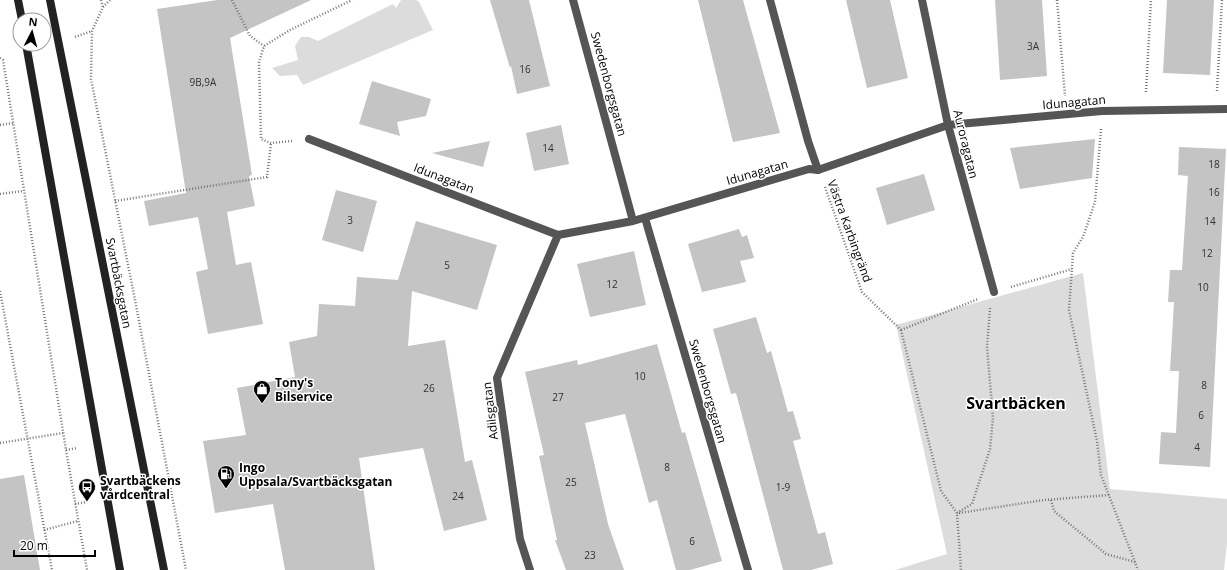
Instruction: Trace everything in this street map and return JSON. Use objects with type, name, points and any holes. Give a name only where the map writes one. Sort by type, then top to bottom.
[{"type":"street","points":[[18,0],[20,12]]},
{"type":"street","name":"Svartbäcksgatan","points":[[50,0],[164,570]]},
{"type":"street","name":"Swedenborgsgatan","points":[[573,0],[634,221]]},
{"type":"street","points":[[770,0],[808,141],[818,170]]},
{"type":"street","name":"Auroragatan","points":[[922,0],[948,126],[994,292]]},
{"type":"street","points":[[27,52],[120,570]]},
{"type":"street","name":"Idunagatan","points":[[309,139],[558,235],[634,221],[809,170],[818,170],[948,126],[1102,111],[1227,109]]},
{"type":"street","name":"Swedenborgsgatan","points":[[645,218],[748,570]]},
{"type":"street","name":"Adilsgatan","points":[[530,570],[520,539],[497,378],[558,235]]},
{"type":"path","points":[[101,0],[103,7]]},
{"type":"path","points":[[110,0],[103,7],[92,31],[91,79],[136,305],[186,570]]},
{"type":"path","points":[[232,0],[250,36],[264,46]]},
{"type":"path","points":[[309,139],[271,143],[261,139],[259,62],[264,46],[290,30],[352,0]]},
{"type":"path","points":[[1057,0],[1066,114]]},
{"type":"path","points":[[1145,110],[1151,0]]},
{"type":"path","points":[[1216,109],[1222,0]]},
{"type":"path","points":[[0,58],[3,60],[23,191],[87,570]]},
{"type":"path","points":[[1102,111],[1094,202],[1083,237],[1073,253],[1070,310],[1097,441],[1101,475],[1138,570]]},
{"type":"path","points":[[0,125],[13,123]]},
{"type":"path","points":[[115,201],[267,177],[271,143]]},
{"type":"path","name":"Västra Karbingränd","points":[[818,170],[862,292],[901,330],[941,491],[956,513]]},
{"type":"path","points":[[0,194],[23,191]]},
{"type":"path","points":[[0,291],[52,570]]},
{"type":"path","points":[[956,513],[972,504],[990,449],[994,418],[987,347],[989,309],[994,292]]},
{"type":"path","points":[[0,443],[63,433]]},
{"type":"path","points":[[66,450],[77,448]]},
{"type":"path","points":[[956,513],[1109,494]]},
{"type":"path","points":[[1051,500],[1054,511],[1106,554],[1135,562]]},
{"type":"path","points":[[75,504],[87,502]]},
{"type":"path","points":[[956,513],[961,570]]},
{"type":"path","points":[[44,530],[78,521]]},
{"type":"shaded area","points":[[401,0],[416,0],[419,2],[433,30],[303,85],[297,75],[280,76],[272,68],[298,60],[295,46],[301,37],[309,37],[318,41],[393,4],[396,8]]},
{"type":"shaded area","points":[[1083,273],[1110,489],[1227,499],[1227,543],[1224,570],[895,570],[947,554],[896,325]]},
{"type":"building","points":[[217,0],[311,0],[230,38],[252,175],[249,176],[255,206],[227,212],[236,265],[251,262],[263,324],[208,334],[196,272],[208,269],[198,217],[149,226],[144,201],[186,193],[157,9]]},
{"type":"building","points":[[490,0],[529,0],[550,86],[517,94],[511,66],[510,68]]},
{"type":"building","points":[[698,0],[743,0],[780,133],[733,142]]},
{"type":"building","points":[[846,0],[890,0],[908,78],[867,88]]},
{"type":"building","points":[[995,0],[1042,0],[1047,76],[1000,80]]},
{"type":"building","points":[[1167,0],[1214,0],[1210,75],[1163,73]]},
{"type":"building","points":[[372,81],[431,99],[426,116],[397,122],[400,136],[359,124]]},
{"type":"building","points":[[561,125],[569,164],[534,171],[526,133]]},
{"type":"building","points":[[1095,139],[1092,178],[1020,189],[1010,148]]},
{"type":"building","points":[[490,141],[483,167],[432,153]]},
{"type":"building","points":[[1179,147],[1226,149],[1210,467],[1159,464],[1161,432],[1176,433],[1179,371],[1170,371],[1174,302],[1168,302],[1170,270],[1182,270],[1188,176],[1178,175]]},
{"type":"building","points":[[924,174],[935,210],[887,225],[876,188]]},
{"type":"building","points":[[336,190],[377,201],[363,252],[322,240]]},
{"type":"building","points":[[416,221],[497,245],[477,310],[412,291],[408,346],[445,340],[465,462],[472,460],[487,520],[444,531],[423,448],[359,458],[375,570],[285,570],[273,504],[215,513],[203,441],[246,435],[237,388],[295,377],[289,342],[317,336],[319,304],[355,306],[357,277],[398,280]]},
{"type":"building","points":[[739,229],[742,237],[747,235],[754,258],[740,261],[746,282],[702,292],[688,244]]},
{"type":"building","points":[[634,251],[646,305],[590,317],[577,264]]},
{"type":"building","points":[[756,317],[767,353],[771,351],[788,412],[793,411],[801,439],[793,441],[818,534],[825,532],[833,564],[811,570],[783,570],[736,393],[731,394],[713,329]]},
{"type":"building","points":[[657,344],[682,433],[685,432],[722,561],[690,570],[676,570],[657,500],[649,503],[625,414],[585,423],[608,524],[624,570],[566,570],[555,540],[557,540],[539,456],[544,455],[525,372],[577,360],[578,365]]},
{"type":"building","points":[[24,475],[40,570],[0,570],[0,479]]},
{"type":"place","name":"Tony's Bilservice","points":[[262,404]]},
{"type":"place","name":"Ingo Uppsala/Svartbäcksgatan","points":[[226,489]]},
{"type":"place","name":"Svartbäckens vårdcentral","points":[[87,502]]},
{"type":"district","name":"Svartbäcken","points":[[1016,403]]}]
